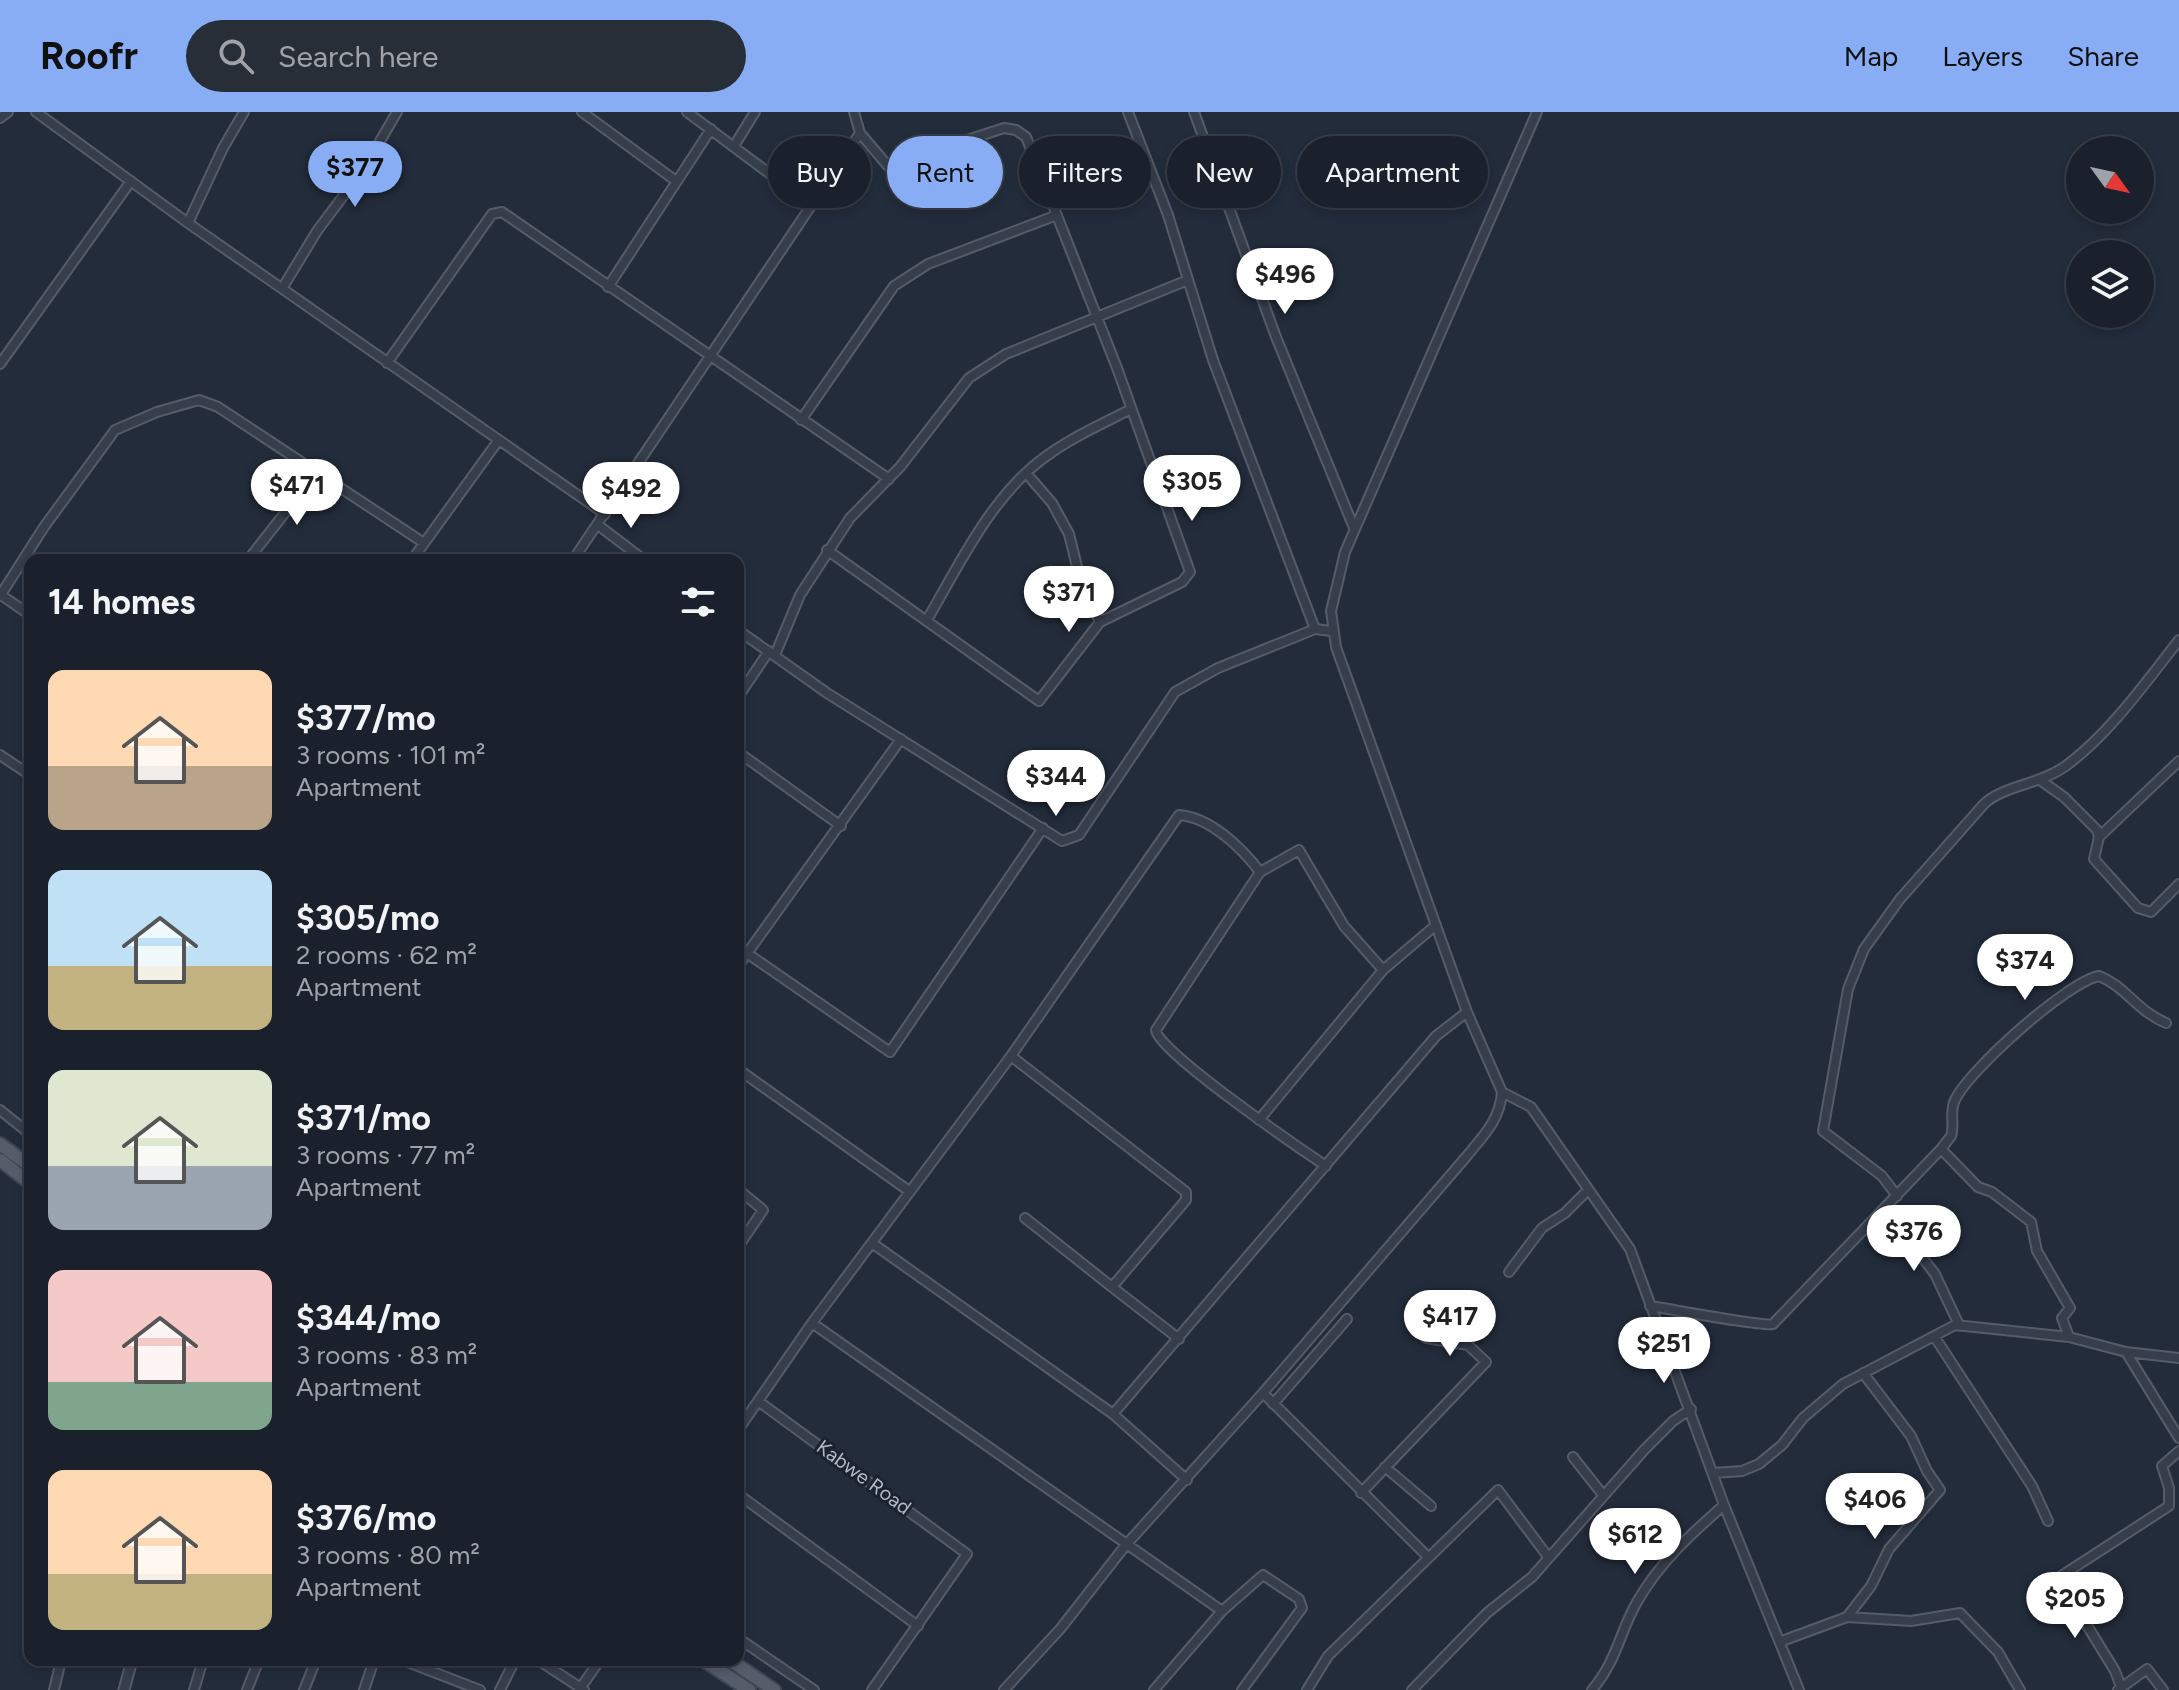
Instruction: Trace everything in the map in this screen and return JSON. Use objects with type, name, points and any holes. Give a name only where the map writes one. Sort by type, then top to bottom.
[{"type":"main road","points":[[0,1144],[24,1162]]},
{"type":"main road","points":[[0,1160],[24,1178]]},
{"type":"main road","points":[[712,1666],[748,1690]]},
{"type":"main road","points":[[739,1666],[774,1690]]},
{"type":"street","points":[[0,118],[8,112]]},
{"type":"street","points":[[36,112],[188,223],[605,514]]},
{"type":"street","points":[[188,223],[223,148],[244,112]]},
{"type":"street","points":[[283,287],[317,231],[365,167],[397,112]]},
{"type":"street","points":[[582,112],[676,181]]},
{"type":"street","points":[[687,112],[768,172]]},
{"type":"street","points":[[734,146],[755,112]]},
{"type":"street","points":[[827,550],[1039,701],[1100,622],[1182,582],[1190,572],[1036,155],[1026,137],[1016,130],[1004,128],[893,166],[885,165],[860,133],[854,112]]},
{"type":"street","points":[[1128,112],[1168,215],[1213,360],[1315,629]]},
{"type":"street","points":[[1194,112],[1276,337],[1354,528]]},
{"type":"street","points":[[1004,1690],[1061,1628],[1125,1546],[1187,1480],[1493,1126],[1501,1106],[1502,1092],[1467,1012],[1331,631],[1336,577],[1354,528],[1398,437],[1537,112]]},
{"type":"street","points":[[608,287],[711,129]]},
{"type":"street","points":[[0,364],[131,181]]},
{"type":"street","points":[[577,554],[807,208]]},
{"type":"street","points":[[387,363],[496,212],[506,214],[889,479]]},
{"type":"street","points":[[801,420],[894,286],[928,264],[1057,215]]},
{"type":"street","points":[[744,689],[772,653],[800,595],[850,518],[889,479],[979,369],[1006,354],[1188,280]]},
{"type":"street","points":[[27,554],[115,430],[157,412],[199,400],[209,402],[424,543]]},
{"type":"street","points":[[927,620],[951,575],[1026,473],[1066,443],[1131,409]]},
{"type":"street","points":[[416,554],[498,441]]},
{"type":"street","points":[[253,554],[317,472]]},
{"type":"street","points":[[1026,473],[1052,503],[1069,534],[1080,579],[1100,622]]},
{"type":"street","points":[[598,525],[636,554]]},
{"type":"street","points":[[24,558],[0,595],[24,611]]},
{"type":"street","points":[[744,634],[1062,841],[1079,835],[1175,692],[1218,668],[1315,629],[1331,631]]},
{"type":"street","points":[[1897,1196],[1882,1176],[1823,1131],[1848,989],[1864,949],[1883,920],[1984,804],[2003,791],[2040,780],[2083,751],[2179,640]]},
{"type":"street","points":[[744,958],[901,739]]},
{"type":"street","points":[[0,755],[24,771]]},
{"type":"street","points":[[744,756],[841,826]]},
{"type":"street","points":[[2179,761],[2099,837],[2094,859],[2143,911],[2151,912],[2179,884]]},
{"type":"street","points":[[2040,780],[2064,797],[2095,827],[2099,837]]},
{"type":"street","points":[[744,1421],[812,1323],[1011,1056],[1179,815],[1212,828],[1234,843],[1260,872]]},
{"type":"street","points":[[744,951],[890,1052],[1043,828]]},
{"type":"street","points":[[1326,1166],[1259,1120],[1155,1035],[1260,872],[1299,850],[1344,926],[1383,970]]},
{"type":"street","points":[[1259,1120],[1383,970],[1436,925]]},
{"type":"street","points":[[1650,1306],[1728,1316],[1757,1326],[1773,1324],[1886,1210],[1941,1149],[1951,1136],[1951,1111],[1963,1084],[2039,1011],[2091,977],[2107,979],[2138,1008],[2166,1023]]},
{"type":"street","points":[[1113,1414],[1436,1036],[1467,1012]]},
{"type":"street","points":[[1011,1056],[1188,1195],[1112,1287]]},
{"type":"street","points":[[744,1073],[909,1191]]},
{"type":"street","points":[[1502,1092],[1531,1107],[1630,1249],[1724,1505],[1782,1641],[1799,1690]]},
{"type":"street","points":[[0,1110],[24,1129]]},
{"type":"street","points":[[1941,1149],[1978,1187],[1992,1192],[2031,1222],[2037,1251],[2070,1308],[2062,1318],[2069,1337]]},
{"type":"street","points":[[1509,1272],[1542,1228],[1565,1213],[1588,1190]]},
{"type":"street","points":[[744,1194],[763,1210],[744,1238]]},
{"type":"street","points":[[1886,1210],[1935,1274],[1959,1325]]},
{"type":"street","points":[[1025,1218],[1179,1339]]},
{"type":"street","points":[[872,1243],[1113,1414],[1187,1480]]},
{"type":"street","points":[[1273,1404],[1347,1319]]},
{"type":"street","points":[[812,1323],[1125,1546],[1165,1568],[1222,1611]]},
{"type":"street","points":[[1714,1473],[1742,1471],[1759,1464],[1824,1399],[1863,1373],[1959,1325],[2069,1337],[2126,1352],[2179,1358]]},
{"type":"street","points":[[1316,1331],[1329,1341]]},
{"type":"street","points":[[1934,1336],[2032,1486],[2048,1521]]},
{"type":"street","points":[[1361,1493],[1486,1362],[1468,1345],[1426,1338]]},
{"type":"street","points":[[2126,1352],[2179,1438]]},
{"type":"street","points":[[1847,1617],[1871,1586],[1889,1549],[1940,1490],[1927,1471],[1911,1436],[1863,1373]]},
{"type":"street","points":[[1263,1393],[1428,1557]]},
{"type":"street","name":"Kabwe Road","points":[[758,1401],[967,1554],[918,1626]]},
{"type":"street","points":[[1412,1690],[1487,1613],[1549,1558],[1673,1421],[1691,1409]]},
{"type":"street","points":[[2163,1690],[2147,1669],[2119,1689],[2058,1578],[2169,1506],[2169,1488],[2162,1466],[2179,1451]]},
{"type":"street","points":[[1573,1457],[1603,1495]]},
{"type":"street","points":[[1385,1467],[1431,1506]]},
{"type":"street","points":[[1307,1690],[1328,1656],[1500,1489],[1514,1516],[1549,1558]]},
{"type":"street","points":[[744,1498],[918,1626],[872,1690]]},
{"type":"street","points":[[1592,1690],[1613,1661],[1635,1604],[1653,1578],[1687,1537],[1724,1505]]},
{"type":"street","points":[[1154,1690],[1222,1611],[1263,1575],[1302,1603],[1291,1626],[1242,1690]]},
{"type":"street","points":[[1782,1641],[1847,1617],[1911,1621],[1960,1613],[1998,1652],[2020,1690]]},
{"type":"street","points":[[744,1642],[814,1690]]},
{"type":"street","points":[[124,1690],[130,1666]]},
{"type":"street","points":[[194,1690],[201,1666]]},
{"type":"street","points":[[247,1690],[257,1666]]},
{"type":"street","points":[[304,1690],[314,1666]]},
{"type":"street","points":[[364,1690],[372,1666]]},
{"type":"street","points":[[418,1666],[480,1690]]},
{"type":"street","points":[[500,1690],[512,1666]]},
{"type":"street","points":[[547,1666],[581,1689],[596,1666]]},
{"type":"street","points":[[54,1690],[59,1669]]}]
